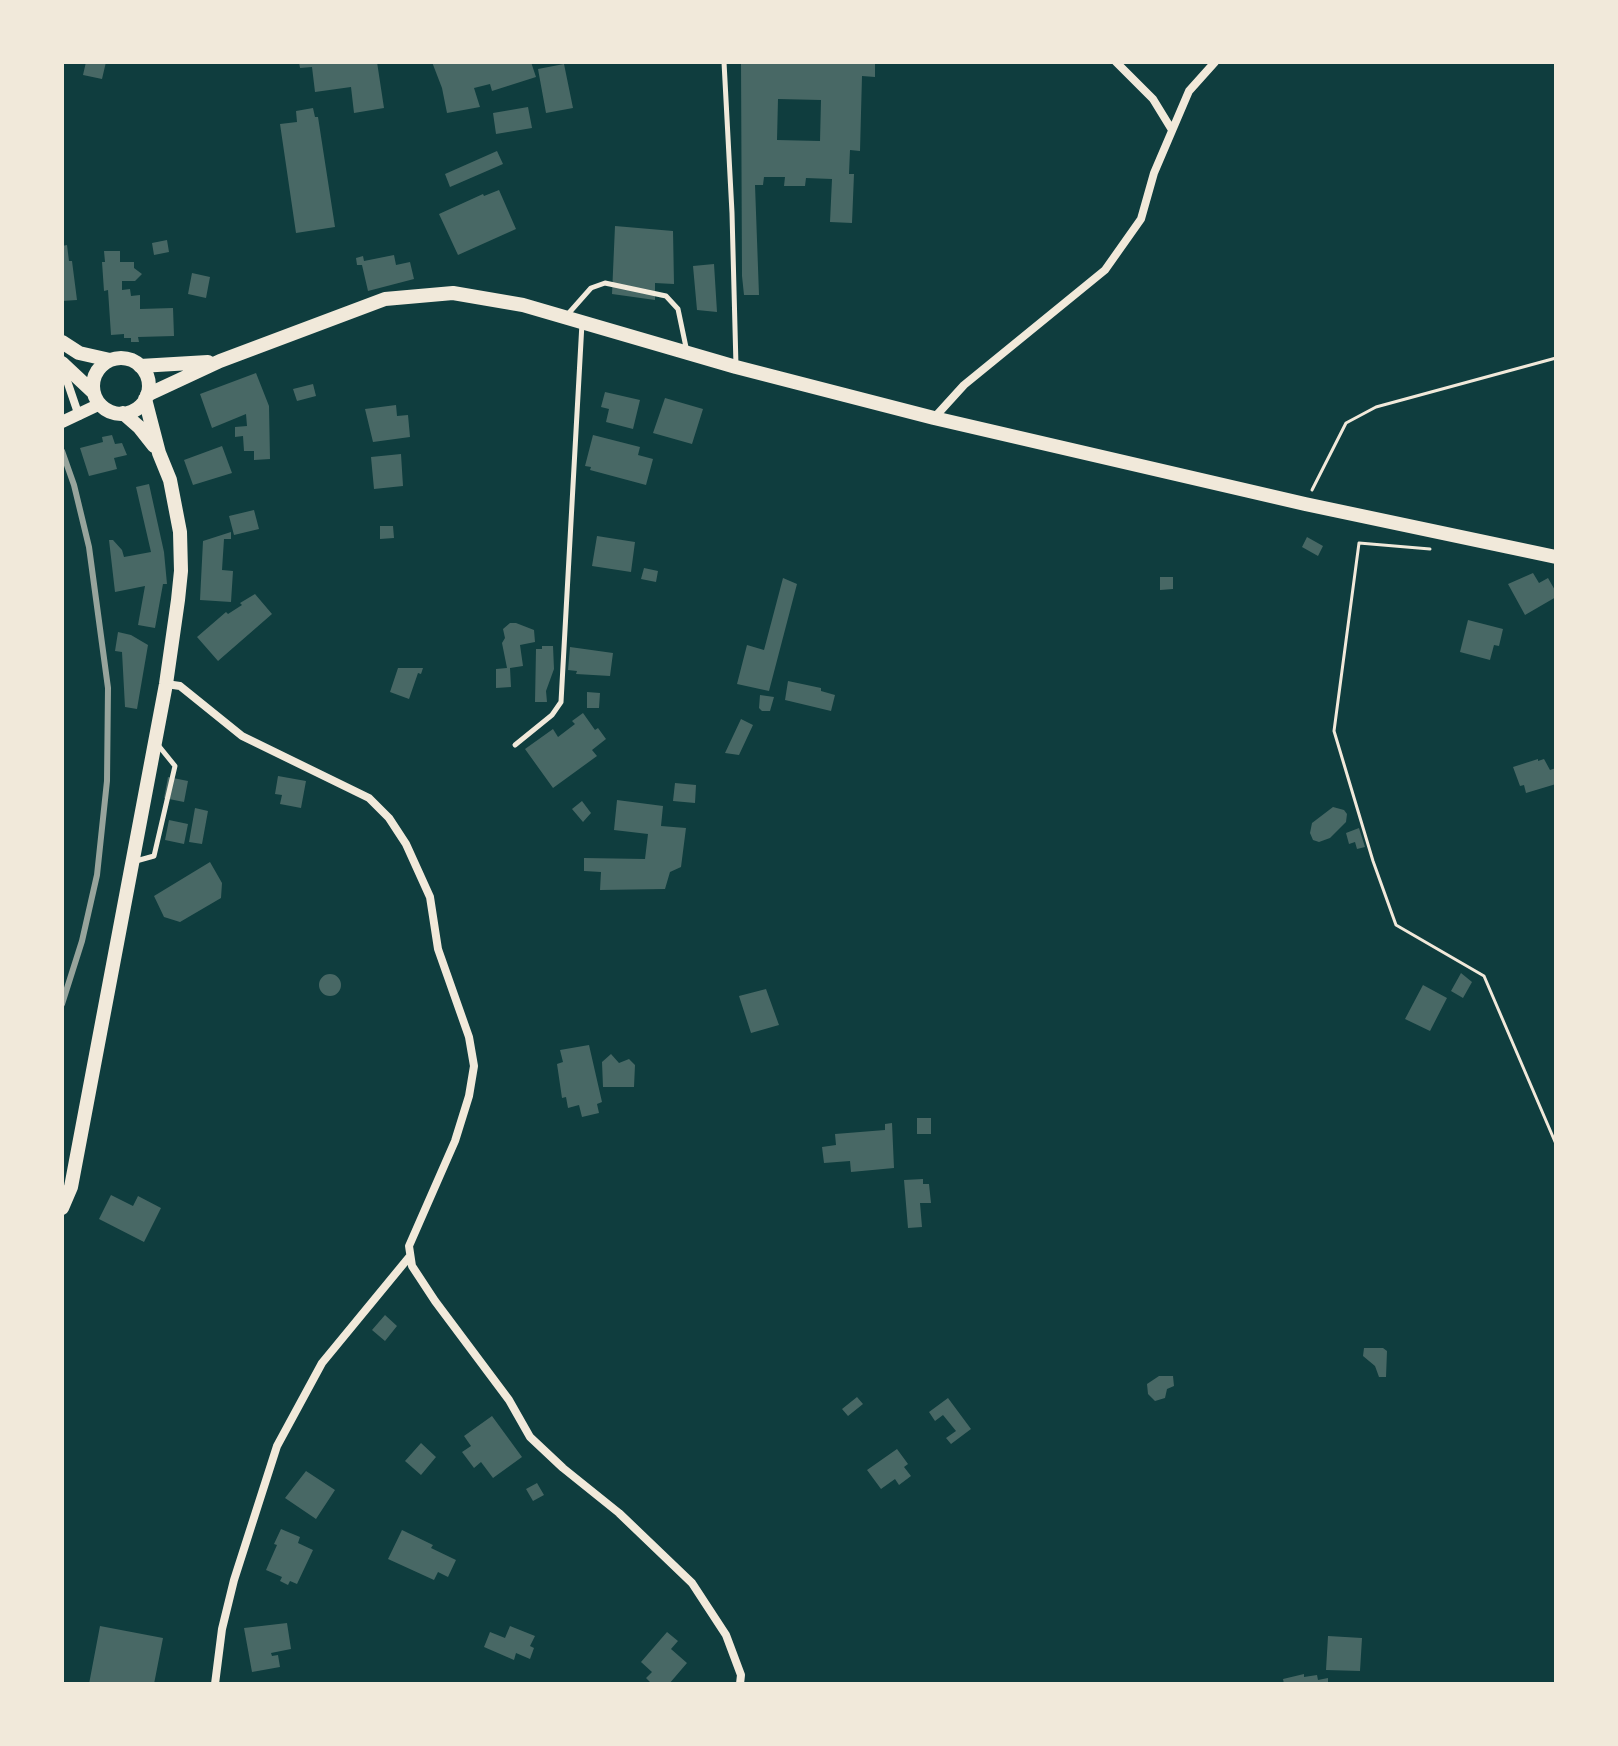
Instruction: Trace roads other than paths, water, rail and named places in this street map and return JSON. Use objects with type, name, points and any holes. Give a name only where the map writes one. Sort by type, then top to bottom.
[{"type":"main road","points":[[62,364],[110,411],[123,413],[132,411],[146,397],[220,361],[288,334],[385,299],[453,293],[523,305],[736,367],[934,418],[1305,504],[1556,557]]},
{"type":"main road","points":[[62,342],[79,353],[110,360],[126,358],[140,366],[220,361]]},
{"type":"main road","points":[[97,399],[95,374],[110,360]]},
{"type":"main road","points":[[62,1208],[71,1187],[166,684],[181,571],[180,532],[170,480],[159,453],[146,397],[148,383],[140,366]]},
{"type":"main road","points":[[123,413],[139,427],[159,453]]},
{"type":"street","points":[[1116,62],[1153,99],[1172,130]]},
{"type":"street","points":[[934,418],[964,385],[1105,270],[1141,219],[1154,173],[1189,91],[1215,62]]},
{"type":"street","points":[[62,364],[79,416]]},
{"type":"street","points":[[62,422],[79,416],[97,399]]},
{"type":"street","points":[[166,684],[180,686],[242,736],[369,798],[389,818],[406,844],[430,897],[438,949],[469,1037],[474,1066],[469,1096],[455,1141],[409,1246],[412,1266],[509,1400],[530,1437],[619,1513],[692,1583],[726,1635],[741,1675],[740,1684]]},
{"type":"street","points":[[215,1684],[222,1629],[234,1580],[277,1446],[322,1363],[410,1256]]},
{"type":"lane","points":[[724,62],[736,367]]},
{"type":"lane","points":[[565,318],[591,288],[605,283],[666,296],[678,309],[687,353]]},
{"type":"lane","points":[[515,745],[552,715],[561,702],[582,322]]},
{"type":"lane","points":[[132,862],[154,856],[175,766],[155,741]]},
{"type":"railway","points":[[62,451],[89,547],[108,688],[107,781],[97,875],[82,941],[62,1004]]}]
